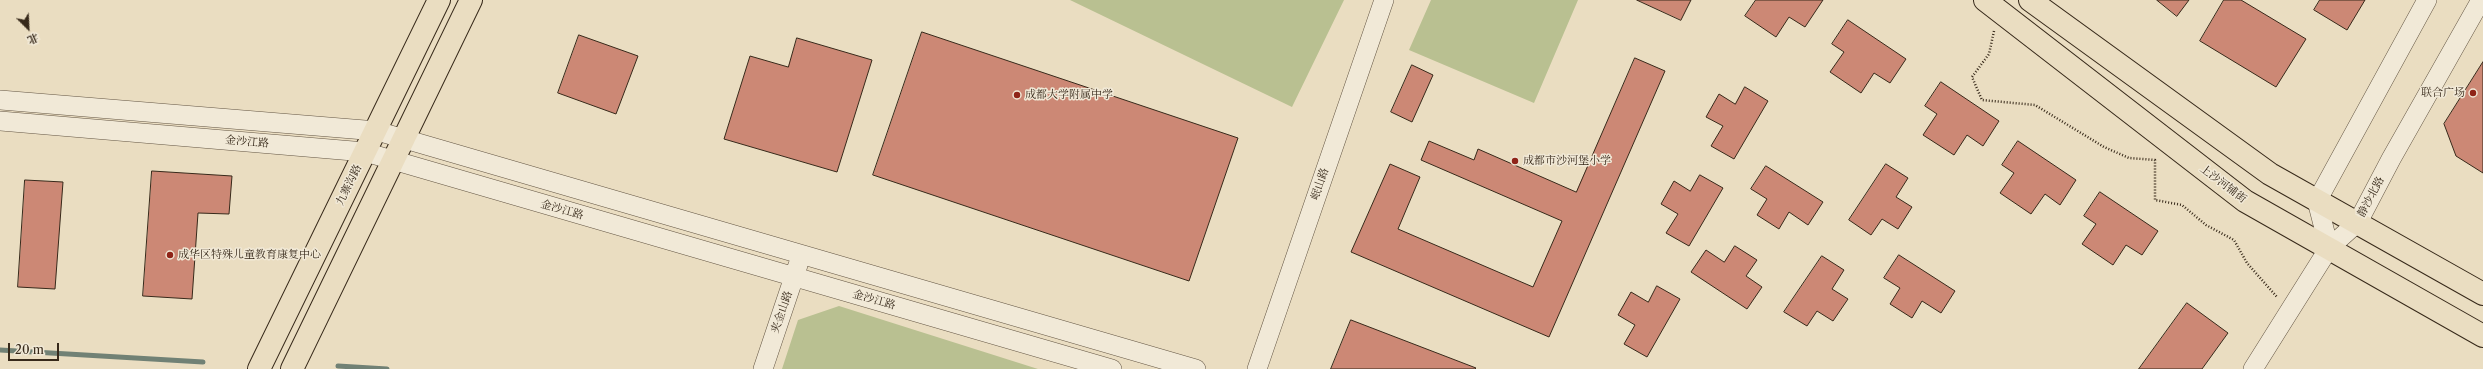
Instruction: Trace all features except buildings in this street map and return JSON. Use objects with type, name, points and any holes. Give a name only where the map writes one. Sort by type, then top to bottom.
[{"type":"main road","name":"九寨沟路","points":[[259,369],[376,132],[439,0]]},
{"type":"main road","points":[[292,369],[471,0]]},
{"type":"main road","points":[[2030,0],[2270,174],[2358,222],[2483,294]]},
{"type":"main road","name":"上沙河铺街","points":[[1992,5],[2245,201],[2483,336]]},
{"type":"street","name":"岷山路","points":[[1257,369],[1384,0]]},
{"type":"street","points":[[2329,248],[2317,201],[2427,0]]},
{"type":"street","name":"静沙北路","points":[[2253,369],[2288,310],[2329,248],[2358,222],[2391,159],[2481,0]]},
{"type":"street","name":"金沙江路","points":[[0,100],[376,132],[1196,369]]},
{"type":"street","name":"金沙江路","points":[[0,121],[365,152],[1112,369]]},
{"type":"street","name":"夹金山路","points":[[763,369],[801,256]]},
{"type":"path","points":[[1992,5],[1989,54],[1972,77],[1982,100],[2035,105],[2104,147],[2130,158],[2155,160],[2156,200],[2182,205],[2206,225],[2234,240],[2247,262],[2288,310]]},
{"type":"green space","points":[[1070,0],[1344,0],[1292,107]]},
{"type":"green space","points":[[1431,0],[1578,0],[1534,103],[1409,50]]},
{"type":"green space","points":[[839,306],[1038,369],[782,369],[798,320]]},
{"type":"waterway","points":[[0,350],[203,362]]},
{"type":"waterway","points":[[338,366],[387,369]]},
{"type":"place","name":"联合广场","points":[[2473,93]]},
{"type":"place","name":"成都大学附属中学","points":[[1017,95]]},
{"type":"place","name":"成都市沙河堡小学","points":[[1515,161]]},
{"type":"place","name":"成华区特殊儿童教育康复中心","points":[[170,255]]}]
